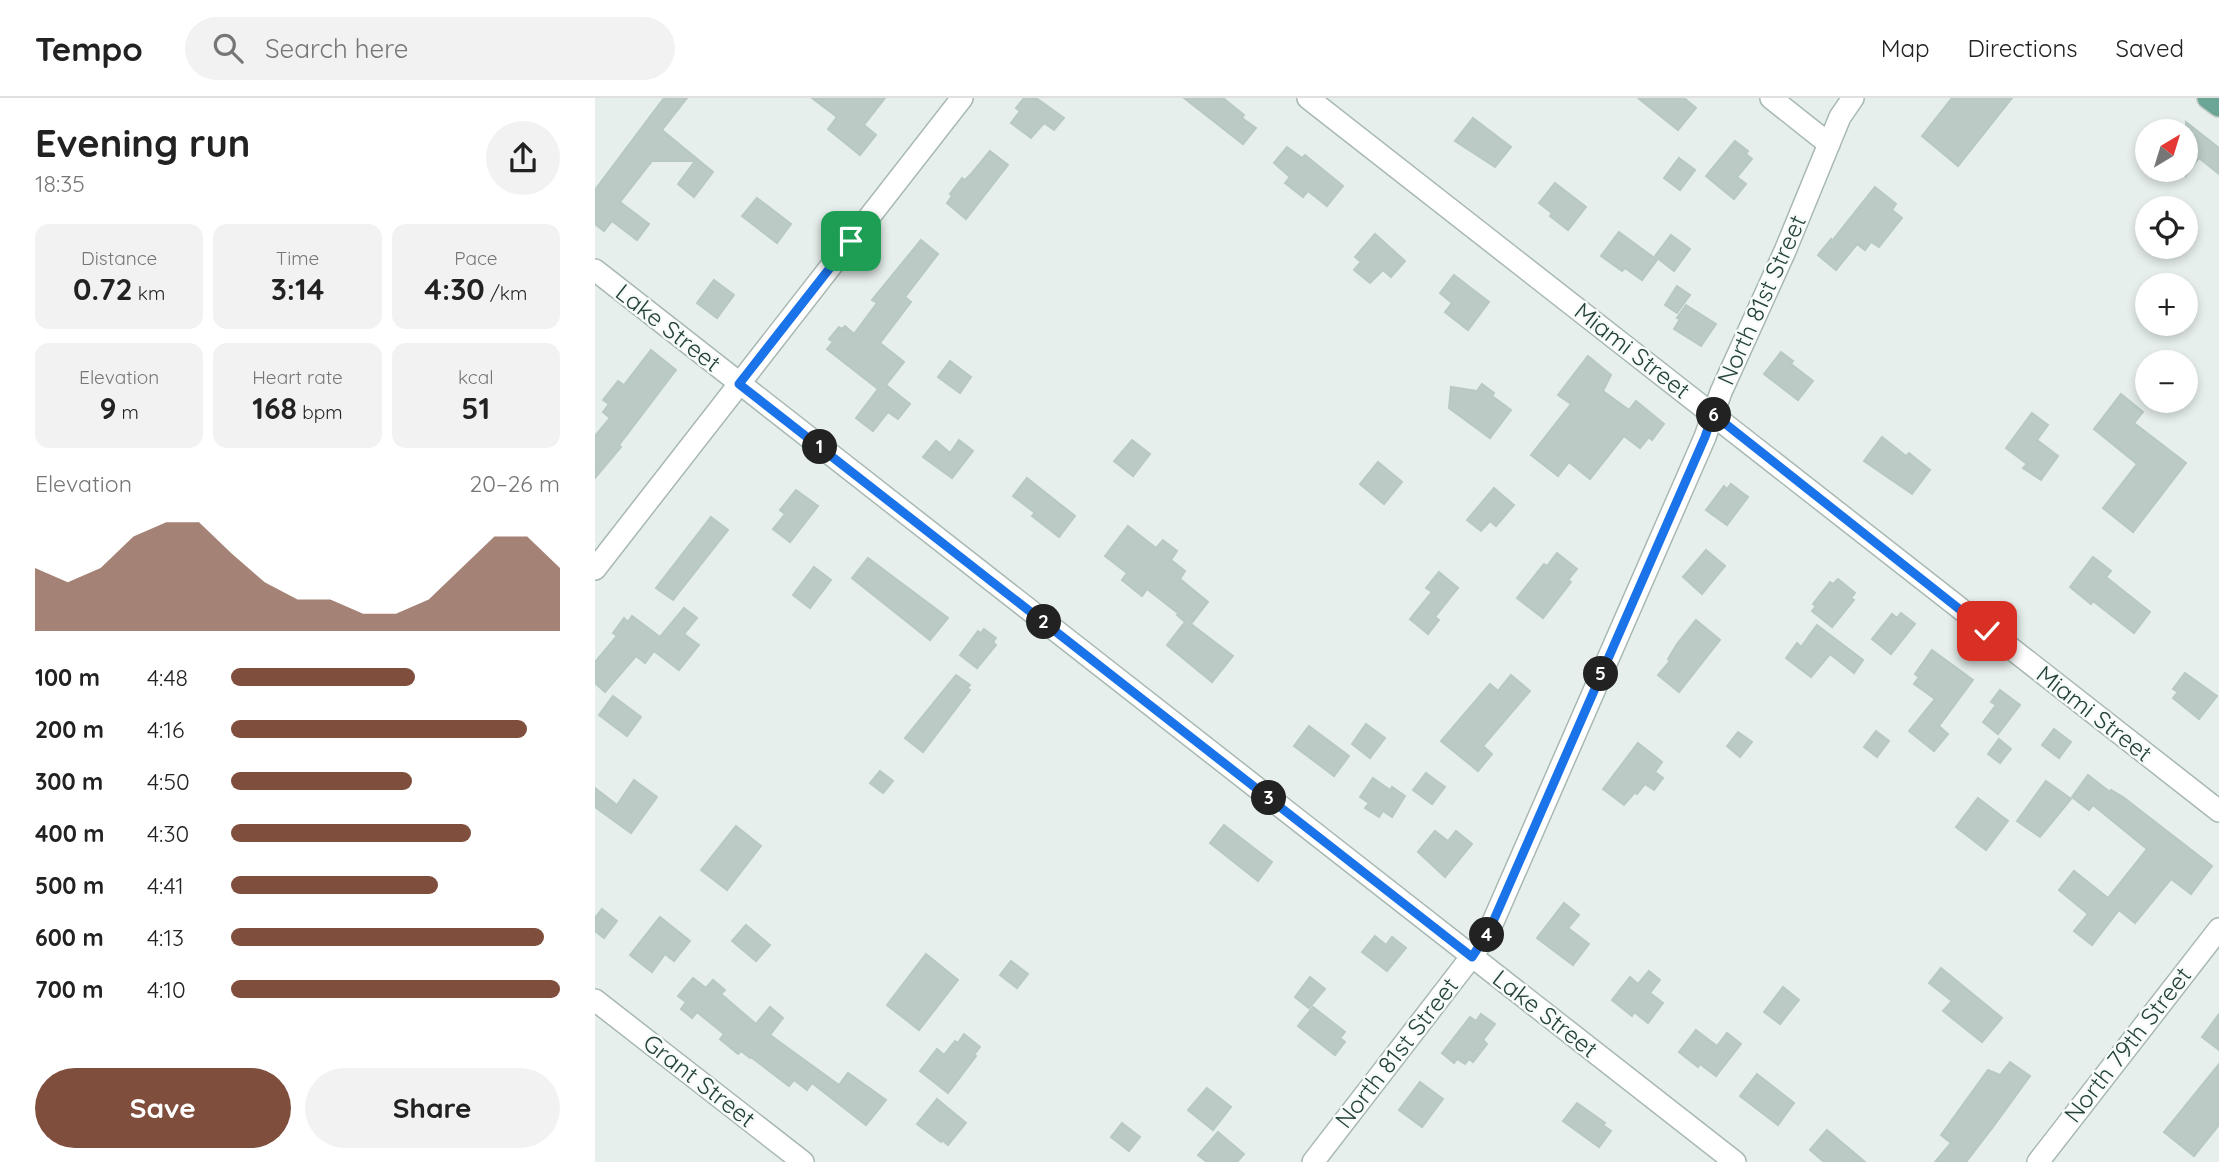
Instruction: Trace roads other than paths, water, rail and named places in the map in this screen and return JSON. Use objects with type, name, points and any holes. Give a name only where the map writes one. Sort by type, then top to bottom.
[{"type":"main road","points":[[2209,98],[2219,106]]},
{"type":"street","points":[[595,569],[962,98]]},
{"type":"street","name":"Miami Street","points":[[1308,98],[2219,811]]},
{"type":"street","points":[[1770,98],[1829,144]]},
{"type":"street","name":"North 81st Street","points":[[1313,1162],[1472,957],[1495,919],[1705,437],[1840,117],[1853,98]]},
{"type":"street","name":"Lake Street","points":[[595,270],[1735,1162]]},
{"type":"street","name":"North 79th Street","points":[[2038,1162],[2219,929]]},
{"type":"street","name":"Grant Street","points":[[595,1000],[803,1162]]}]
